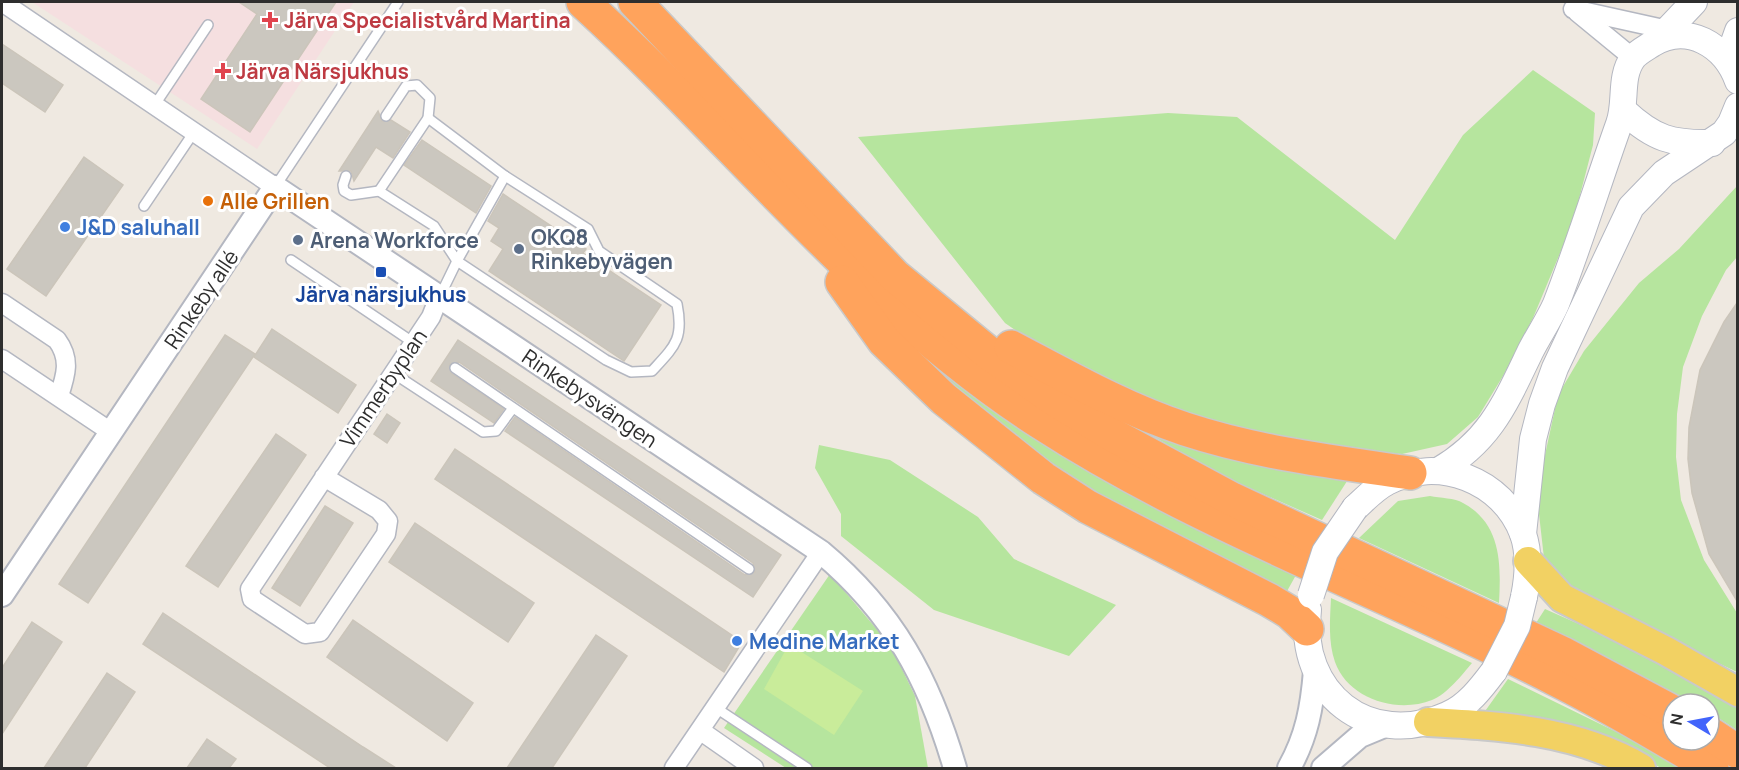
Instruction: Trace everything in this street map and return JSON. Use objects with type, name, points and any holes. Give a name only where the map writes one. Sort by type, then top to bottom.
[{"type":"highway","points":[[583,2],[652,65],[819,241],[909,324],[974,376],[1060,434],[1222,523],[1555,679],[1712,768]]},
{"type":"highway","points":[[635,2],[673,39],[862,242],[925,301],[990,354],[1054,399],[1111,434],[1232,499],[1564,654],[1661,706]]},
{"type":"highway","points":[[819,241],[849,295],[884,341],[944,399],[989,437],[1088,507],[1269,600],[1289,612],[1307,629]]},
{"type":"highway","points":[[925,301],[1082,386],[1184,429],[1251,448],[1424,472]]},
{"type":"highway","points":[[1721,741],[1737,752]]},
{"type":"main road","points":[[1424,472],[1457,474],[1489,490],[1514,516],[1523,534],[1528,561],[1524,597],[1516,626],[1494,672],[1467,701],[1449,715],[1428,722],[1408,726],[1384,726],[1347,710],[1324,686],[1315,670],[1309,651],[1307,629],[1311,595],[1325,552],[1355,508],[1386,482],[1424,472],[1467,452],[1489,429],[1507,403],[1555,306],[1624,111],[1626,76],[1633,58],[1663,35],[1694,2]]},
{"type":"main road","points":[[1734,69],[1737,31]]},
{"type":"main road","points":[[1663,35],[1696,38],[1717,48],[1734,69]]},
{"type":"main road","points":[[1523,534],[1533,440],[1542,404],[1555,368],[1631,207],[1664,173],[1725,137],[1737,105]]},
{"type":"main road","points":[[1624,111],[1640,126],[1666,141],[1725,137]]},
{"type":"main road","points":[[1528,561],[1549,587],[1562,598],[1666,651],[1737,692]]},
{"type":"main road","points":[[1428,722],[1535,730],[1579,741],[1641,768]]},
{"type":"street","name":"Rinkebysvängen","points":[[2,2],[820,552],[870,597],[901,638],[956,764]]},
{"type":"street","points":[[1568,5],[1663,35]]},
{"type":"street","points":[[1568,5],[1633,58]]},
{"type":"street","name":"Rinkeby allé","points":[[2,595],[275,187]]},
{"type":"street","name":"Vimmerbyplan","points":[[324,477],[379,510],[388,521],[386,534],[320,632],[305,634],[252,599],[250,589],[324,477],[393,373],[431,317],[439,297]]},
{"type":"street","points":[[2,303],[57,340],[63,348],[67,362],[66,374],[59,396]]},
{"type":"street","points":[[2,359],[111,432]]},
{"type":"street","points":[[674,768],[820,552]]},
{"type":"street","points":[[1289,768],[1302,745],[1311,716],[1315,670]]},
{"type":"street","points":[[1323,768],[1360,736],[1384,726]]},
{"type":"street","points":[[700,730],[754,768]]},
{"type":"lane","name":"Rinkeby allé","points":[[275,187],[398,2]]},
{"type":"lane","points":[[154,106],[208,25]]},
{"type":"lane","points":[[379,191],[428,118],[430,98],[417,85],[406,86],[386,116]]},
{"type":"lane","points":[[346,176],[344,191],[351,195],[379,191],[434,226],[457,261],[606,360],[631,372],[652,371],[672,349],[682,327],[677,304],[599,251],[588,229],[505,176],[428,118]]},
{"type":"lane","points":[[144,206],[194,132]]},
{"type":"lane","points":[[439,297],[505,176]]},
{"type":"lane","points":[[291,260],[414,343]]},
{"type":"lane","points":[[455,369],[749,569]]},
{"type":"lane","points":[[393,373],[483,432],[496,431],[513,408]]},
{"type":"lane","points":[[716,708],[807,768]]},
{"type":"shaded area","name":"Järva Närsjukhus","points":[[32,2],[354,2],[257,149]]},
{"type":"green space","points":[[1533,70],[1595,113],[1593,145],[1573,222],[1533,318],[1503,376],[1478,417],[1447,444],[1402,454],[1334,450],[1195,419],[1114,386],[1040,347],[1005,323],[858,137],[1168,113],[1237,117],[1395,240],[1463,135]]},
{"type":"green space","points":[[1737,186],[1737,257],[1726,270],[1702,316],[1683,367],[1677,414],[1676,457],[1681,500],[1704,560],[1737,613],[1737,672],[1561,588],[1545,567],[1539,514],[1540,478],[1558,395],[1584,351],[1639,283],[1679,249]]},
{"type":"green space","points":[[916,354],[1020,425],[1296,575],[1286,593],[1139,517],[1041,460],[996,428],[954,393]]},
{"type":"green space","points":[[1101,406],[1351,475],[1322,520],[1220,475]]},
{"type":"green space","points":[[819,445],[890,460],[978,517],[1014,559],[1116,605],[1069,656],[934,610],[841,536],[841,514],[815,468]]},
{"type":"green space","points":[[1430,496],[1460,501],[1476,512],[1485,522],[1492,534],[1499,560],[1499,603],[1359,538],[1398,501]]},
{"type":"green space","points":[[830,574],[891,646],[915,696],[928,768],[786,768],[724,728]]},
{"type":"green space","points":[[1331,598],[1472,663],[1449,689],[1432,700],[1404,705],[1375,700],[1351,686],[1341,675],[1335,662],[1330,638]]},
{"type":"green space","points":[[1545,609],[1590,629],[1712,692],[1670,692],[1536,623]]},
{"type":"green space","points":[[789,644],[863,691],[834,735],[764,689]]},
{"type":"green space","points":[[1508,679],[1639,743],[1682,768],[1661,768],[1614,742],[1483,714]]},
{"type":"green space","points":[[1721,697],[1737,705],[1737,730],[1721,720]]},
{"type":"building","points":[[239,2],[336,2],[250,132],[201,99],[257,14]]},
{"type":"building","points":[[2,44],[63,85],[45,112],[2,83]]},
{"type":"building","points":[[378,111],[382,121],[391,120],[410,132],[393,158],[376,147],[354,181],[351,171],[339,171]]},
{"type":"building","points":[[422,140],[491,186],[476,213],[404,165]]},
{"type":"building","name":"J&D saluhall","points":[[84,157],[123,185],[46,296],[7,269]]},
{"type":"building","points":[[503,194],[586,249],[583,253],[661,305],[624,361],[489,271],[503,249],[491,241],[499,228],[488,221]]},
{"type":"building","points":[[1737,303],[1737,601],[1709,554],[1692,493],[1688,459],[1689,427],[1700,370],[1724,322]]},
{"type":"building","points":[[272,329],[356,385],[338,413],[254,357]]},
{"type":"building","points":[[225,335],[255,354],[88,603],[59,584]]},
{"type":"building","points":[[458,340],[781,555],[753,597],[505,431],[515,417],[745,575],[755,572],[753,563],[459,362],[450,364],[451,373],[504,409],[494,423],[431,381]]},
{"type":"building","points":[[387,414],[400,423],[387,443],[374,434]]},
{"type":"building","points":[[276,434],[306,455],[218,587],[186,566]]},
{"type":"building","points":[[455,449],[742,642],[724,672],[435,479]]},
{"type":"building","points":[[325,506],[353,523],[300,606],[272,588]]},
{"type":"building","points":[[415,523],[534,603],[508,642],[389,562]]},
{"type":"building","points":[[163,613],[396,768],[330,768],[143,644]]},
{"type":"building","points":[[353,620],[473,703],[447,741],[327,657]]},
{"type":"building","points":[[32,622],[62,642],[2,734],[2,668]]},
{"type":"building","points":[[596,635],[627,656],[552,768],[507,768]]},
{"type":"building","points":[[107,673],[135,692],[85,768],[44,768]]},
{"type":"building","points":[[207,739],[236,759],[229,768],[187,768]]},
{"type":"place","name":"Järva Specialistvård Martina","points":[[270,20]]},
{"type":"place","name":"Järva Närsjukhus","points":[[223,71]]},
{"type":"place","name":"Alle Grillen","points":[[208,201]]},
{"type":"place","name":"J&D saluhall","points":[[65,227]]},
{"type":"place","name":"Arena Workforce","points":[[298,240]]},
{"type":"place","name":"OKQ8 Rinkebyvägen","points":[[519,249]]},
{"type":"place","name":"Järva närsjukhus","points":[[381,272]]},
{"type":"place","name":"Medine Market","points":[[737,641]]}]
